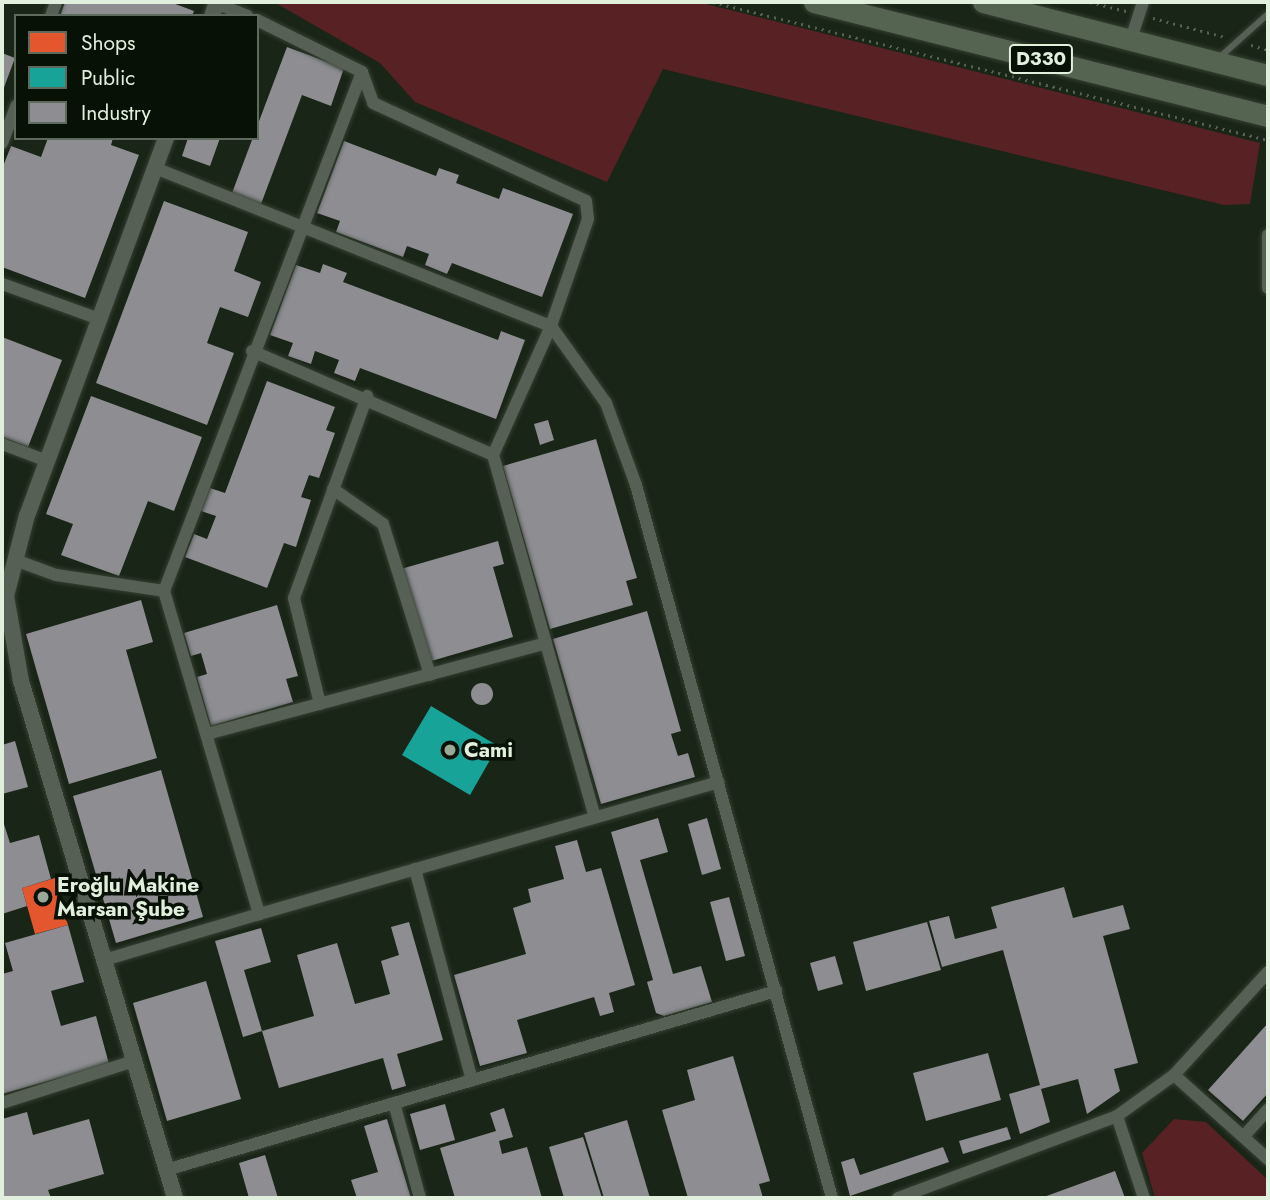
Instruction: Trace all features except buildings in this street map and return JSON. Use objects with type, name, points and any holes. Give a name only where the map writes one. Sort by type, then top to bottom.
[{"type":"highway","name":"D330","points":[[814,2],[1268,116]]},
{"type":"highway","name":"D330","points":[[983,2],[1132,36],[1214,62],[1268,75]]},
{"type":"street","points":[[214,6],[240,14]]},
{"type":"street","points":[[1132,36],[1140,8]]},
{"type":"street","points":[[259,21],[362,72],[373,103],[586,201],[588,219],[551,326],[493,455],[596,817]]},
{"type":"street","points":[[259,914],[164,591],[299,224],[362,72]]},
{"type":"street","points":[[2,142],[14,111]]},
{"type":"street","points":[[165,140],[47,461],[4,595],[21,681],[175,1198]]},
{"type":"street","points":[[155,168],[551,326],[606,403],[636,485],[832,1198]]},
{"type":"street","points":[[1268,235],[1268,288]]},
{"type":"street","points":[[2,284],[99,319]]},
{"type":"street","points":[[252,351],[367,396],[493,455]]},
{"type":"street","points":[[320,704],[294,598],[367,396]]},
{"type":"street","points":[[2,444],[47,461]]},
{"type":"street","points":[[333,489],[383,524],[430,675]]},
{"type":"street","points":[[15,560],[56,575],[164,591]]},
{"type":"street","points":[[207,734],[546,643]]},
{"type":"street","points":[[104,960],[718,782]]},
{"type":"street","points":[[415,869],[472,1080]]},
{"type":"street","points":[[898,1198],[1117,1116],[1174,1075],[1268,972]]},
{"type":"street","points":[[166,1170],[776,991]]},
{"type":"street","points":[[2,1103],[134,1061]]},
{"type":"street","points":[[1174,1075],[1268,1159]]},
{"type":"street","points":[[394,1103],[420,1198]]},
{"type":"street","points":[[1244,1136],[1268,1109]]},
{"type":"street","points":[[1117,1116],[1144,1198]]},
{"type":"lane","points":[[1214,62],[1268,14]]},
{"type":"path","points":[[713,2],[1268,140]]},
{"type":"path","points":[[1090,2],[1140,8],[1268,50]]},
{"type":"shaded area","points":[[274,2],[698,2],[1260,143],[1250,204],[1224,205],[663,69],[607,182],[415,102],[380,63]]},
{"type":"shaded area","points":[[1174,1119],[1206,1122],[1268,1180],[1268,1198],[1155,1198],[1142,1153]]},
{"type":"place","name":"Cami","points":[[450,750]]},
{"type":"place","name":"Eroğlu Makine Marsan Şube","points":[[43,897]]}]
